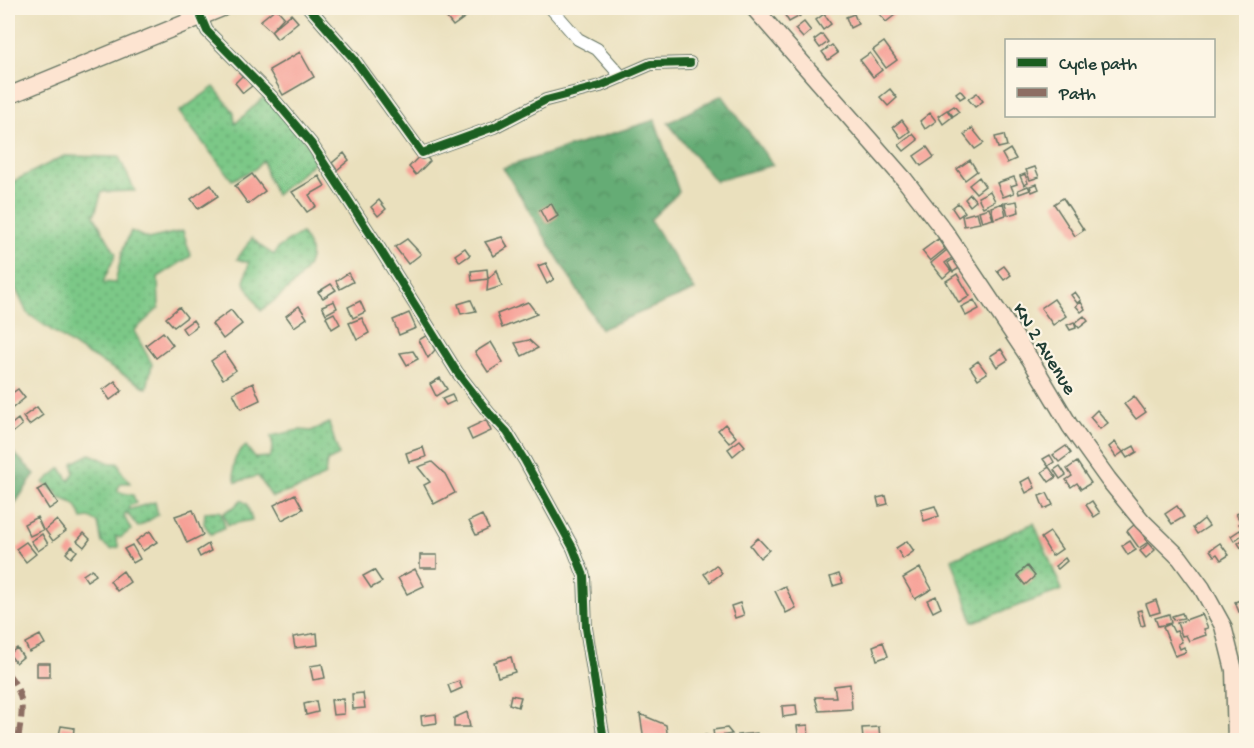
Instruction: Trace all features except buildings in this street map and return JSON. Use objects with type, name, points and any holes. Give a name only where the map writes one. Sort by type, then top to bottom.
[{"type":"main road","points":[[8,96],[222,8]]},
{"type":"main road","name":"KN 2 Avenue","points":[[754,8],[904,179],[938,223],[1030,359],[1070,426],[1108,479],[1142,521],[1180,558],[1202,588],[1223,626],[1234,670],[1236,741]]},
{"type":"street","points":[[309,8],[354,59],[422,153],[494,127],[546,100],[600,86],[651,64],[690,63]]},
{"type":"street","points":[[551,8],[578,39],[597,50],[622,77]]},
{"type":"street","points":[[201,16],[207,31],[272,97],[311,143],[457,372],[507,432],[525,461],[573,548],[584,576],[586,628],[604,741]]},
{"type":"green space","points":[[214,87],[234,112],[235,124],[266,95],[308,144],[315,162],[276,195],[263,160],[255,169],[232,180],[179,112]]},
{"type":"green space","points":[[722,95],[773,165],[715,181],[668,123]]},
{"type":"green space","points":[[655,120],[679,192],[650,220],[695,290],[601,329],[503,168]]},
{"type":"green space","points":[[64,156],[119,157],[135,191],[102,192],[94,216],[116,254],[103,282],[115,283],[123,249],[131,231],[148,239],[183,231],[191,256],[158,277],[159,308],[134,331],[152,364],[147,388],[80,350],[27,313],[8,272],[8,184]]},
{"type":"green space","points":[[301,233],[310,250],[307,267],[285,292],[261,311],[244,282],[249,263],[237,259],[252,238],[274,255],[278,248]]},
{"type":"green space","points":[[329,423],[339,455],[327,461],[325,475],[309,485],[272,497],[258,476],[236,482],[234,462],[246,446],[255,458],[270,457],[273,447],[271,436],[299,430],[311,431]]},
{"type":"green space","points":[[8,447],[35,474],[8,514]]},
{"type":"green space","points":[[90,454],[110,463],[119,463],[121,471],[130,483],[121,483],[118,492],[133,495],[136,503],[129,506],[128,510],[155,502],[158,515],[138,527],[126,512],[124,516],[131,530],[120,538],[115,536],[119,547],[111,549],[102,543],[98,523],[90,518],[82,519],[75,504],[59,498],[56,492],[43,483],[61,468],[69,481],[74,473],[73,463]]},
{"type":"green space","points":[[241,500],[247,504],[252,520],[228,525],[223,513]]},
{"type":"green space","points":[[219,511],[225,527],[211,534],[204,524],[205,512]]},
{"type":"green space","points":[[1034,523],[1062,590],[973,622],[952,559]]},
{"type":"marked path","points":[[8,674],[21,698],[22,713],[18,740]]},
{"type":"cycle path","points":[[309,8],[354,59],[422,153],[494,127],[546,100],[600,86],[651,64],[690,63]]},
{"type":"cycle path","points":[[201,17],[207,31],[272,97],[311,143],[457,372],[507,432],[525,461],[573,548],[584,576],[586,628],[604,740]]}]
